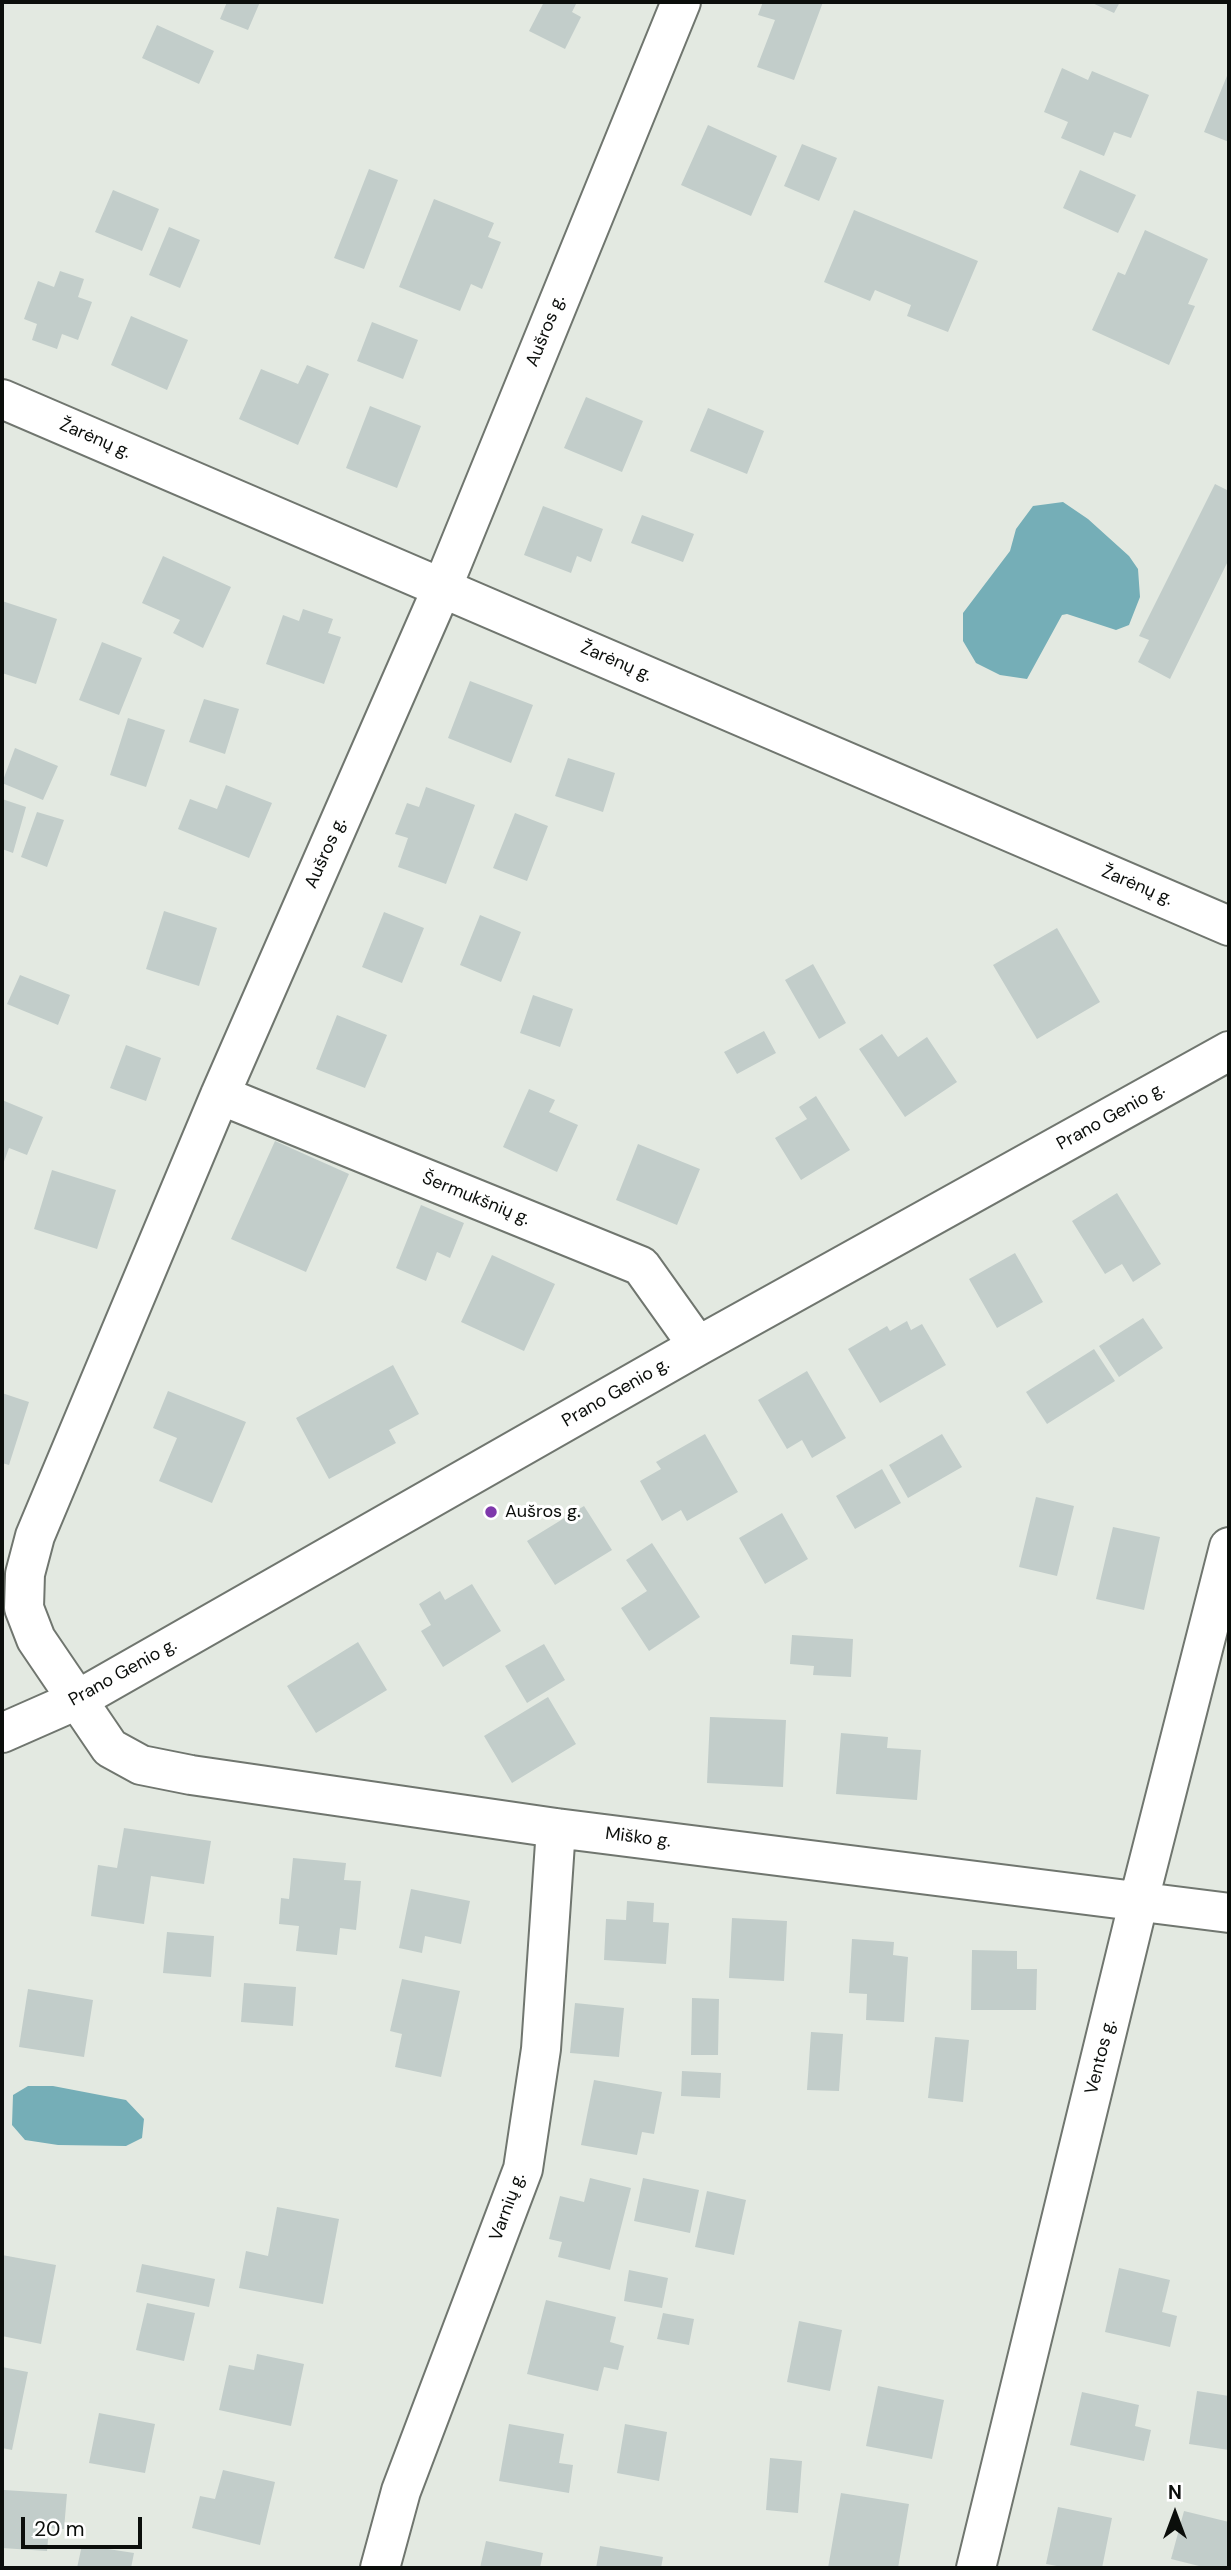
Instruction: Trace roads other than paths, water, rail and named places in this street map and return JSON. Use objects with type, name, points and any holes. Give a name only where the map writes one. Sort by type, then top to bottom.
[{"type":"street","name":"Aušros g.","points":[[77,1700],[37,1639],[24,1608],[25,1574],[35,1536],[220,1095],[442,588],[681,2]]},
{"type":"street","name":"Žarėnų g.","points":[[2,399],[1229,926]]},
{"type":"street","name":"Prano Genio g.","points":[[2,1733],[77,1700],[698,1346],[1229,1051]]},
{"type":"street","name":"Šermukšnių g.","points":[[220,1095],[640,1266],[698,1346]]},
{"type":"street","name":"Ventos g.","points":[[976,2568],[1139,1900],[1229,1547]]},
{"type":"street","name":"Miško g.","points":[[77,1700],[110,1748],[141,1765],[191,1775],[556,1828],[1229,1913]]},
{"type":"street","name":"Varnių g.","points":[[380,2568],[401,2491],[523,2169],[541,2049],[556,1828]]},
{"type":"water","points":[[1063,502],[1088,519],[1129,556],[1138,569],[1140,597],[1129,625],[1116,630],[1067,614],[1062,615],[1027,679],[1000,675],[976,663],[963,641],[963,613],[1010,551],[1016,529],[1033,506]]},
{"type":"water","points":[[28,2086],[53,2086],[126,2100],[144,2119],[142,2138],[126,2146],[58,2145],[25,2140],[12,2125],[13,2095]]},
{"type":"place","name":"Aušros g.","points":[[491,1512]]}]
